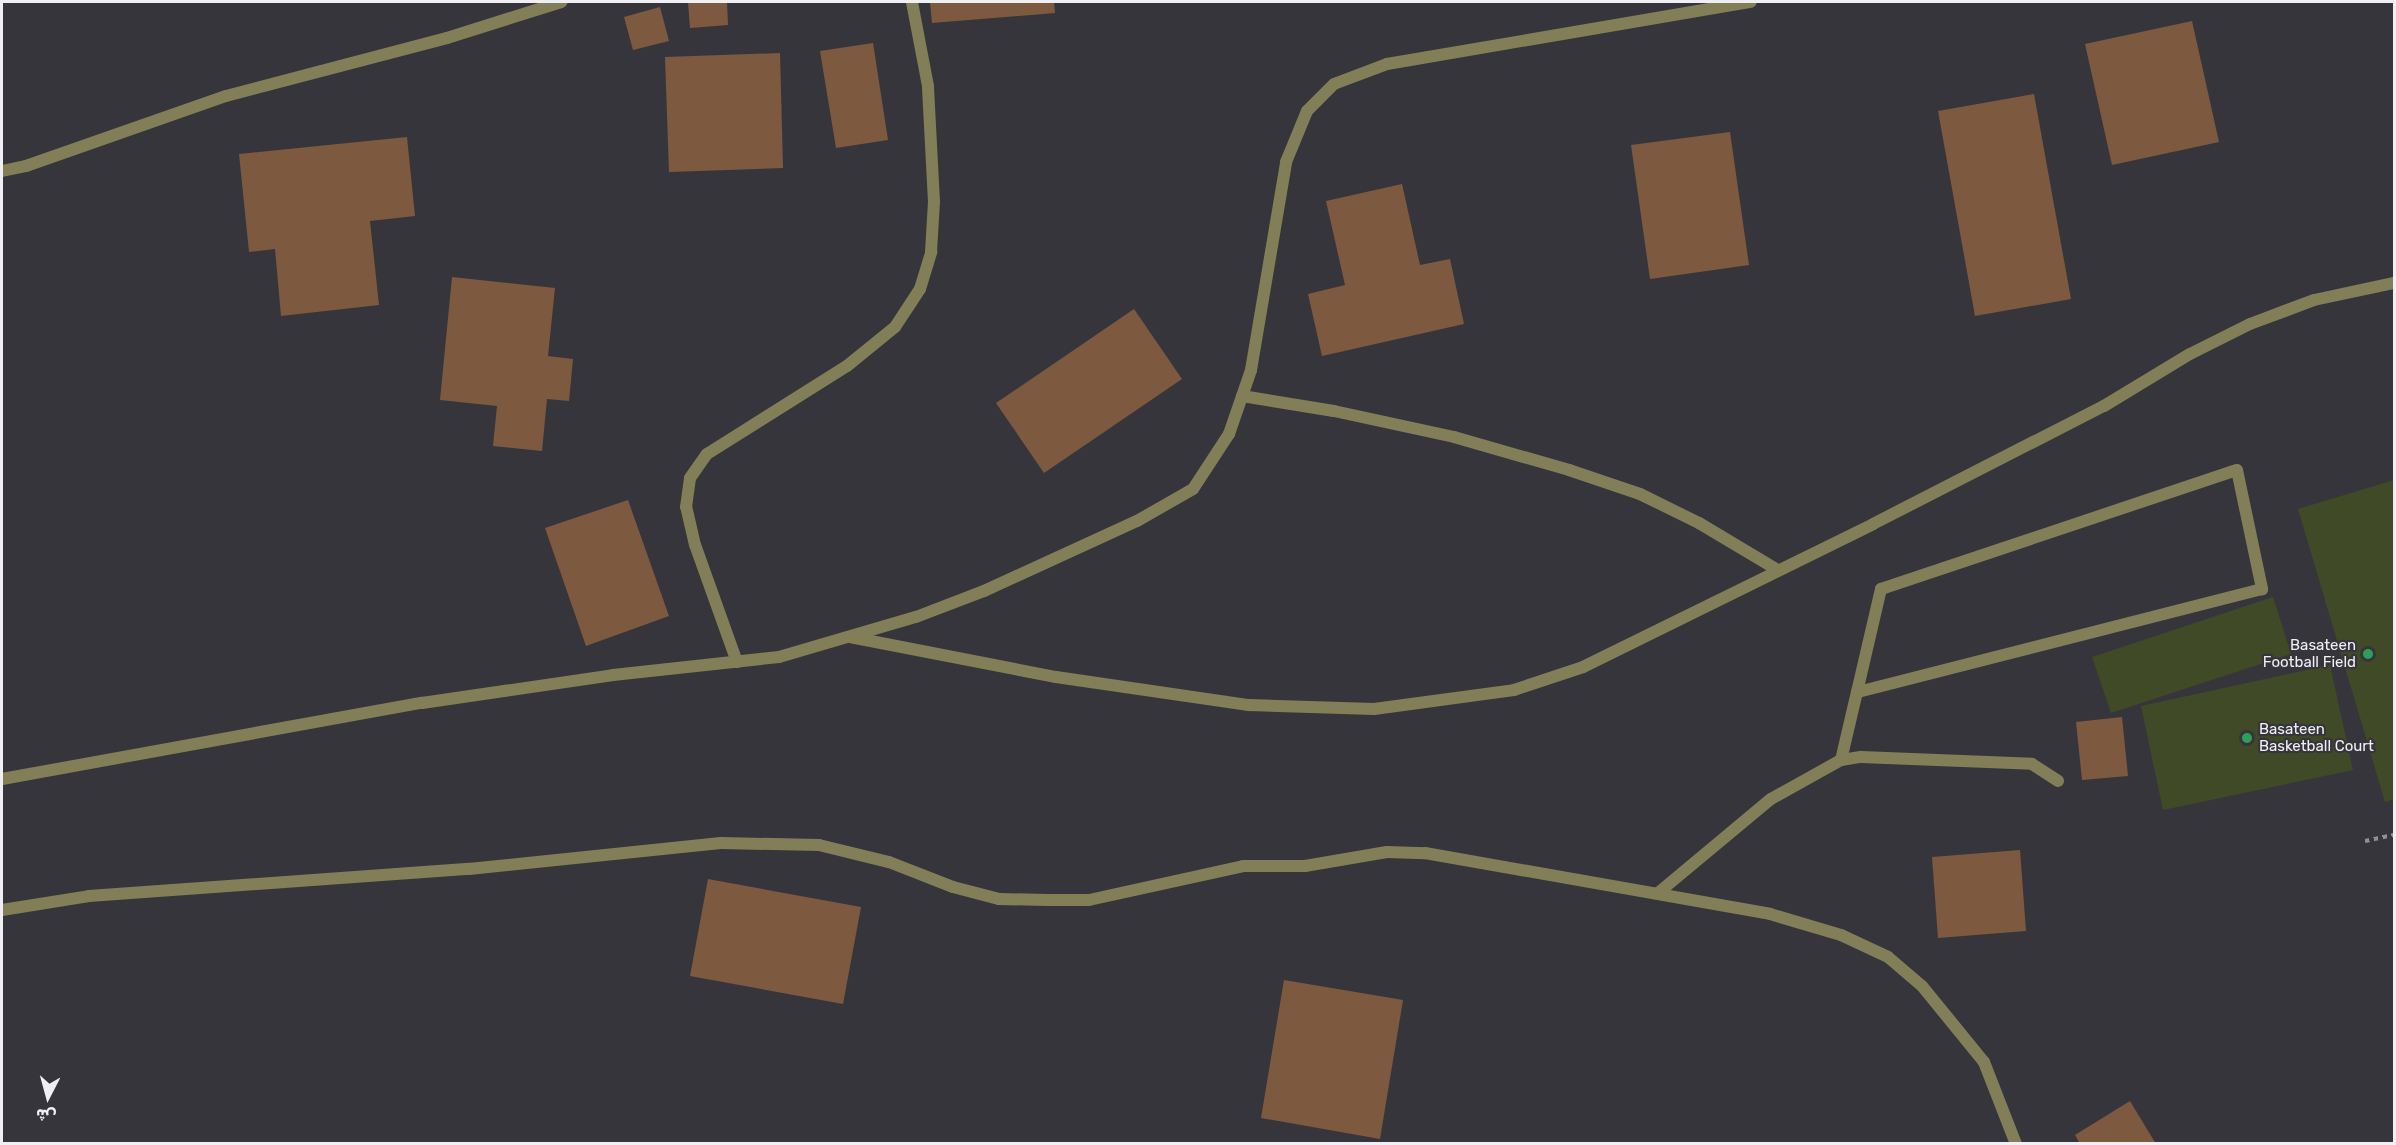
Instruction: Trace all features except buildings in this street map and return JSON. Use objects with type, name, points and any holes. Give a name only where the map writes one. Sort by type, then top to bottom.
[{"type":"street","points":[[2,171],[26,166],[226,96],[447,38],[561,2]]},
{"type":"street","points":[[737,662],[695,545],[686,507],[690,478],[707,453],[847,366],[895,327],[920,290],[931,252],[934,202],[928,86],[912,2]]},
{"type":"street","points":[[2,779],[422,703],[613,675],[779,657],[849,637],[984,591],[1137,521],[1192,489],[1229,434],[1242,396],[1266,298],[1286,162],[1307,111],[1334,84],[1387,64],[1751,2]]},
{"type":"street","points":[[849,637],[1056,677],[1249,705],[1374,709],[1514,690],[1583,667],[1776,569],[1873,524],[2104,406],[2190,354],[2250,324],[2314,300],[2394,283]]},
{"type":"street","points":[[1242,396],[1334,411],[1454,437],[1569,470],[1640,494],[1699,523],[1776,569]]},
{"type":"street","points":[[1841,760],[1881,589],[2237,470],[2262,589],[1857,692]]},
{"type":"street","points":[[1658,893],[1771,799],[1841,760],[1861,757],[2031,764],[2058,781]]},
{"type":"street","points":[[2,910],[89,896],[469,869],[721,843],[819,845],[889,862],[953,887],[999,899],[1089,900],[1243,866],[1305,866],[1388,852],[1425,853],[1770,914],[1841,935],[1888,957],[1922,986],[1984,1062],[2016,1143]]},
{"type":"path","points":[[2365,841],[2394,835]]},
{"type":"green space","name":"Basateen Football Field","points":[[2394,480],[2394,799],[2385,802],[2298,509]]},
{"type":"green space","points":[[2273,597],[2291,654],[2111,713],[2092,657]]},
{"type":"green space","name":"Basateen Basketball Court","points":[[2330,665],[2353,770],[2163,810],[2141,706]]},
{"type":"place","name":"Basateen Football Field","points":[[2368,654]]},
{"type":"place","name":"Basateen Basketball Court","points":[[2247,738]]}]
